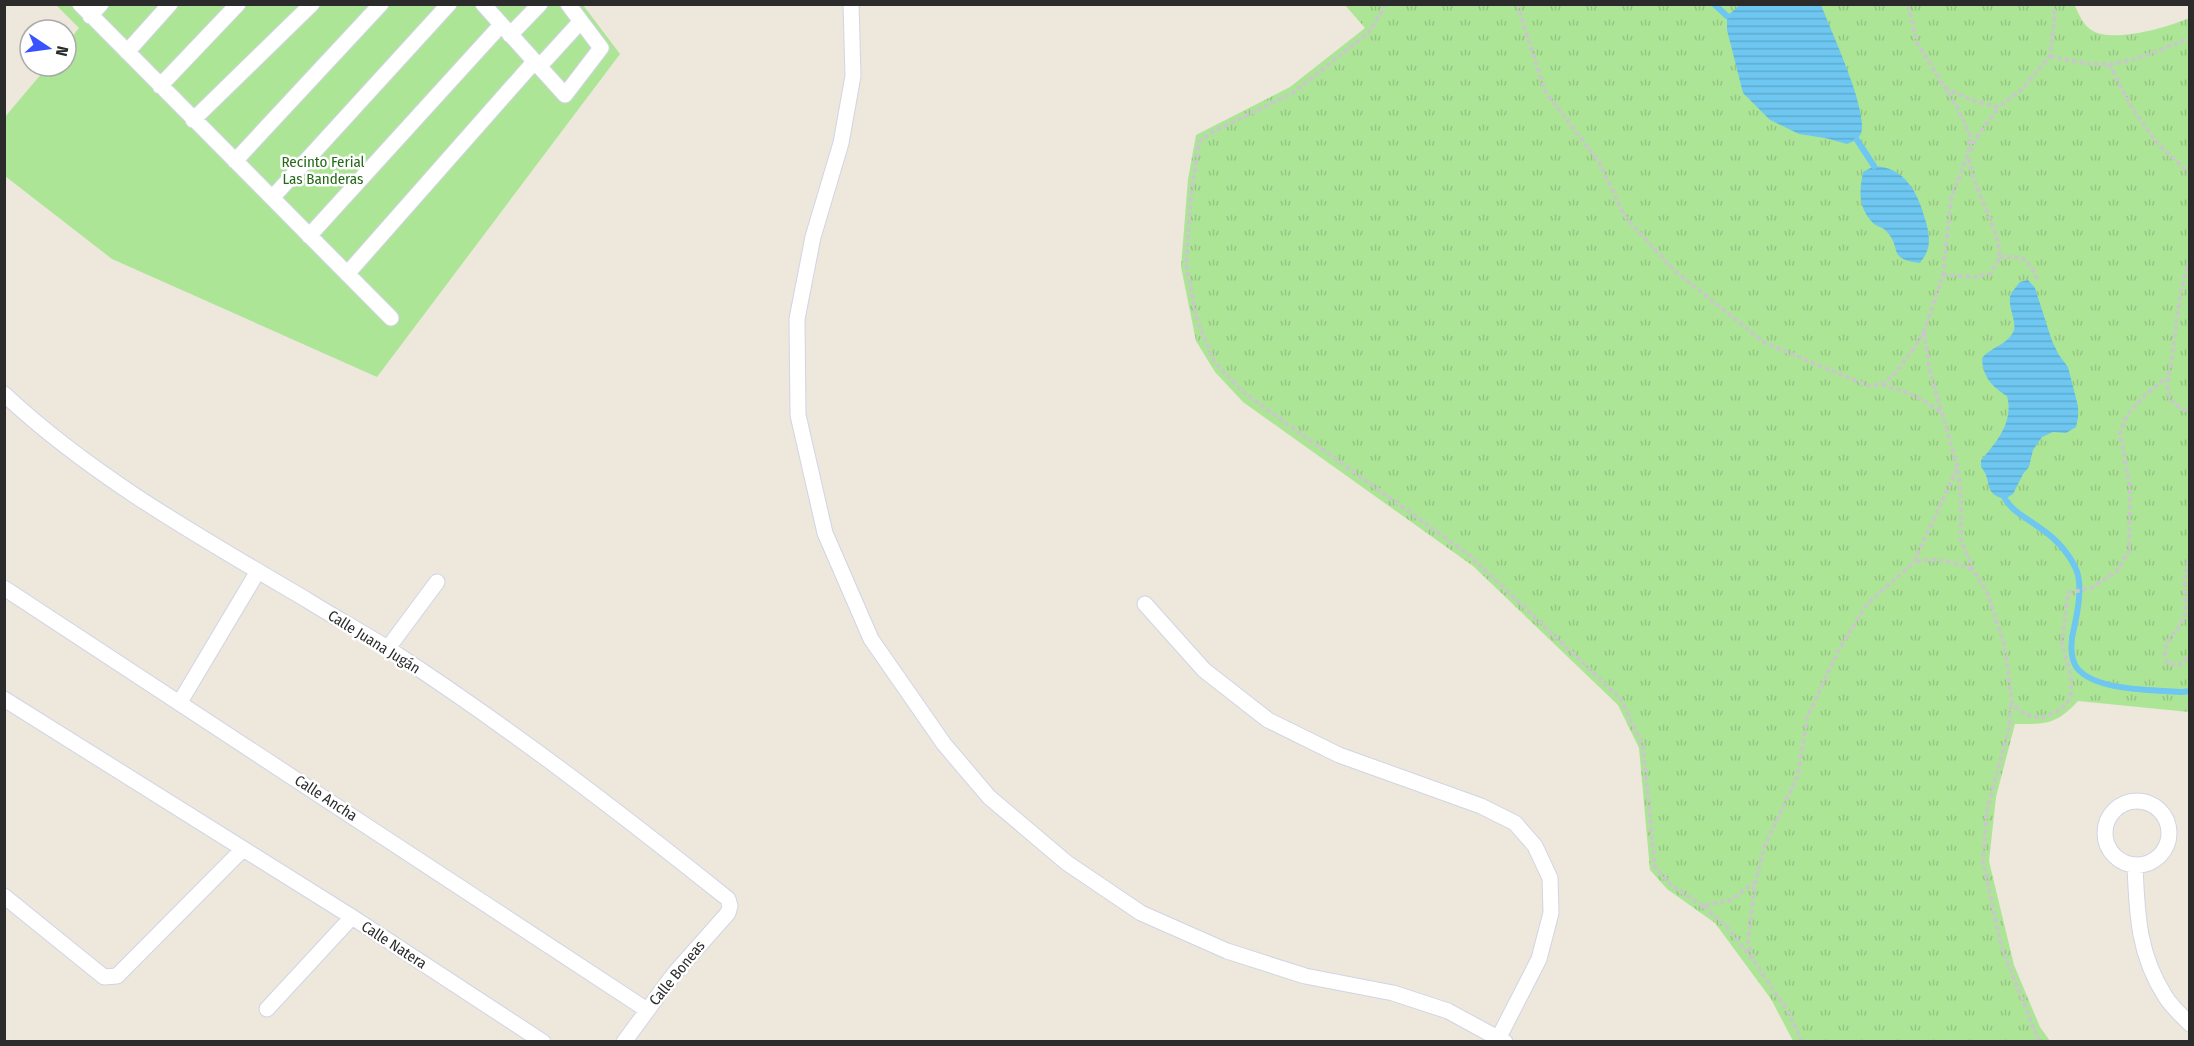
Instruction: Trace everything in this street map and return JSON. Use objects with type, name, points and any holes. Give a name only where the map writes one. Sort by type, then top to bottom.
[{"type":"street","points":[[127,52],[170,4]]},
{"type":"street","points":[[160,86],[238,4]]},
{"type":"street","points":[[193,120],[312,4]]},
{"type":"street","points":[[235,161],[381,4]]},
{"type":"street","points":[[272,198],[449,4]]},
{"type":"street","points":[[309,236],[506,30],[540,4]]},
{"type":"street","points":[[484,5],[565,95],[601,48],[568,4]]},
{"type":"street","points":[[851,4],[853,76],[842,143],[813,237],[797,319],[798,416],[825,533],[872,639],[944,744],[988,797],[1067,863],[1141,913],[1227,951],[1305,976],[1393,993],[1448,1011],[1502,1039],[1539,958],[1551,913],[1550,878],[1535,846],[1515,823],[1482,806],[1338,755],[1268,720],[1204,670],[1145,604]]},
{"type":"street","points":[[90,8],[127,52],[193,120],[391,318]]},
{"type":"street","points":[[347,274],[537,64],[581,21]]},
{"type":"street","name":"Calle Juana Jugán","points":[[4,394],[42,429],[120,486],[388,648],[521,739],[617,810],[728,899],[730,906]]},
{"type":"street","points":[[180,702],[258,571]]},
{"type":"street","points":[[388,648],[437,582]]},
{"type":"street","name":"Calle Ancha","points":[[4,588],[646,1010]]},
{"type":"street","name":"Calle Natera","points":[[4,699],[352,917],[543,1041]]},
{"type":"street","points":[[2131,800],[2146,801],[2160,809],[2168,823],[2169,839],[2162,853],[2150,863],[2134,866],[2120,861],[2108,850],[2104,835],[2107,819],[2116,807],[2131,800]]},
{"type":"street","points":[[4,896],[104,977],[111,978],[117,976],[243,849]]},
{"type":"street","points":[[2134,866],[2137,925],[2147,962],[2165,997],[2190,1024]]},
{"type":"street","name":"Calle Boneas","points":[[624,1041],[674,974],[728,913],[730,906]]},
{"type":"street","points":[[267,1009],[352,917]]},
{"type":"path","points":[[1386,4],[1370,32],[1293,93],[1212,132],[1199,142],[1191,196],[1186,264],[1197,320],[1214,361],[1243,392],[1469,555],[1621,699],[1643,746],[1655,867],[1671,885],[1703,906],[1727,927],[1754,961],[1790,1015],[1802,1041]]},
{"type":"path","points":[[1517,4],[1545,91],[1599,162],[1625,216],[1675,271],[1765,343],[1869,386],[1881,384],[1892,377],[1924,331],[1943,274],[1952,199],[1968,154],[1976,138],[1999,107],[2021,90],[2050,56],[2055,16],[2053,4]]},
{"type":"path","points":[[1908,4],[1917,43],[1957,107],[1970,135],[1968,154],[1970,174],[1995,234],[1999,257],[1991,273],[1975,277],[1943,274]]},
{"type":"path","points":[[2050,56],[2073,61],[2109,64],[2140,57],[2190,38]]},
{"type":"path","points":[[2109,64],[2132,108],[2157,143],[2190,174]]},
{"type":"path","points":[[1944,87],[1974,101],[1999,107]]},
{"type":"path","points":[[1999,257],[2019,256],[2028,261],[2038,280]]},
{"type":"path","points":[[2190,260],[2182,279],[2172,363],[2168,377],[2169,395],[2176,406],[2190,412]]},
{"type":"path","points":[[1924,331],[1930,372],[1958,469],[1961,540],[1973,570],[1987,592],[2006,647],[2012,704],[2009,728],[1987,810],[1983,862],[2001,945],[2039,1041]]},
{"type":"path","points":[[2012,704],[2026,715],[2042,718],[2062,709],[2071,696],[2071,677],[2062,644],[2068,593],[2091,588],[2116,572],[2129,551],[2130,487],[2120,433],[2127,415],[2168,377]]},
{"type":"path","points":[[1881,384],[1918,397],[1941,412]]},
{"type":"path","points":[[1754,961],[1748,942],[1755,883],[1765,844],[1798,775],[1807,718],[1837,652],[1867,604],[1914,562],[1958,469]]},
{"type":"path","points":[[2190,553],[2185,579],[2185,613],[2177,632],[2165,646],[2164,655],[2168,664],[2179,665],[2190,656]]},
{"type":"path","points":[[1914,562],[1932,558],[1954,562],[1973,570]]},
{"type":"path","points":[[2185,613],[2190,617]]},
{"type":"path","points":[[1703,906],[1731,900],[1755,883]]},
{"type":"green space","points":[[2074,4],[2087,26],[2102,34],[2127,35],[2169,26],[2189,18],[2189,712],[2078,701],[2057,719],[2035,724],[2015,724],[1996,797],[1989,861],[2014,965],[2040,1027],[2050,1041],[1793,1041],[1771,999],[1715,923],[1667,889],[1650,870],[1639,748],[1618,705],[1473,566],[1243,402],[1215,372],[1196,341],[1181,267],[1188,179],[1196,135],[1290,87],[1365,28],[1345,5]]},
{"type":"green space","name":"Recinto Ferial Las Banderas","points":[[56,5],[583,5],[620,54],[377,377],[112,259],[5,176],[4,118],[38,78],[78,78],[78,18],[69,18]]},
{"type":"water","points":[[1740,5],[1821,5],[1858,102],[1862,129],[1857,139],[1847,144],[1799,134],[1770,120],[1743,93],[1727,30],[1727,16]]},
{"type":"water","points":[[1874,166],[1885,167],[1902,176],[1914,191],[1926,223],[1929,239],[1926,253],[1920,263],[1899,256],[1891,237],[1885,230],[1874,224],[1862,206],[1863,172]]},
{"type":"water","points":[[2028,280],[2035,288],[2052,341],[2068,367],[2078,406],[2078,418],[2076,427],[2066,433],[2053,432],[2042,437],[2033,450],[2029,467],[2013,494],[2005,499],[1993,494],[1990,490],[1987,477],[1981,467],[1981,460],[2003,431],[2009,405],[2007,396],[1996,389],[1986,376],[1982,358],[2012,334],[2014,322],[2010,297],[2020,282]]},
{"type":"waterway","points":[[1714,4],[1727,16]]},
{"type":"waterway","points":[[1857,140],[1874,166]]},
{"type":"waterway","points":[[2005,499],[2017,512],[2056,541],[2076,569],[2079,598],[2071,648],[2077,668],[2086,676],[2111,685],[2141,690],[2190,691]]}]
